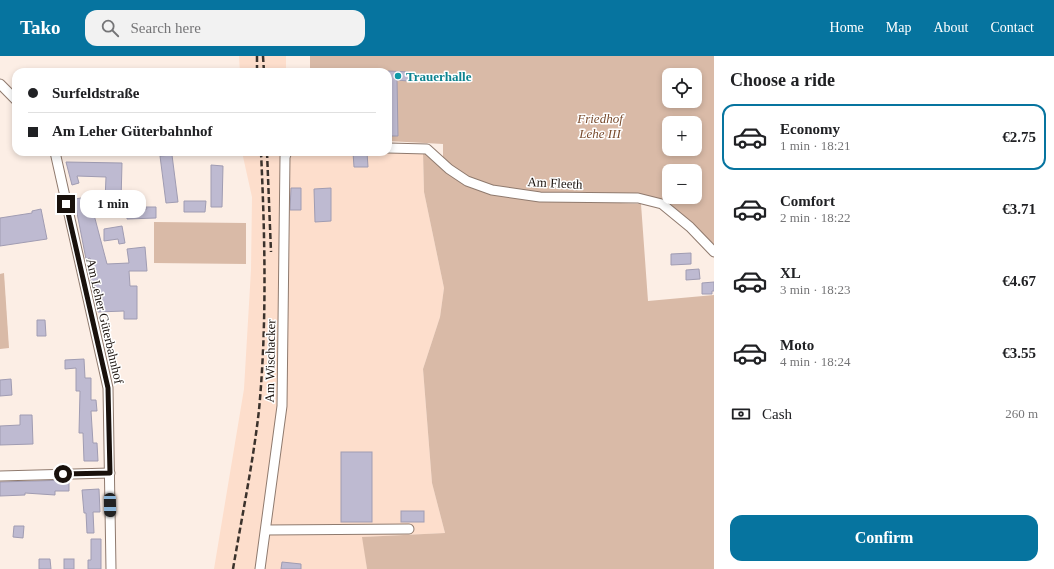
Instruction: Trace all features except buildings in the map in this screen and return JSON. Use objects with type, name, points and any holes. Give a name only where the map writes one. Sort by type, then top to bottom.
[{"type":"street","points":[[0,84],[12,96]]},
{"type":"street","name":"Am Fleeth","points":[[392,148],[427,149],[449,169],[467,181],[492,190],[540,196],[638,198],[662,204],[690,227],[714,252]]},
{"type":"street","name":"Am Leher Güterbahnhof","points":[[56,156],[108,388],[111,569]]},
{"type":"street","name":"Am Wischacker","points":[[260,569],[282,406],[285,156]]},
{"type":"street","points":[[0,476],[110,473]]},
{"type":"street","points":[[266,530],[409,529]]},
{"type":"shaded area","points":[[239,56],[286,56],[286,68],[240,68]]},
{"type":"shaded area","points":[[392,152],[423,152],[424,192],[444,288],[440,317],[423,369],[432,483],[445,533],[363,537],[367,569],[214,569],[244,389],[251,270],[252,197],[243,156],[392,156]]},
{"type":"green space","name":"Friedhof Lehe III","points":[[310,56],[714,56],[714,247],[667,204],[702,204],[702,164],[662,164],[662,200],[540,194],[493,187],[473,180],[454,168],[443,157],[443,144],[392,141],[392,68],[310,68]]},
{"type":"green space","points":[[423,152],[466,184],[538,199],[641,204],[648,301],[714,295],[714,569],[367,569],[362,537],[445,533],[432,483],[423,369],[440,317],[444,288],[424,192]]},
{"type":"green space","points":[[154,222],[246,223],[246,264],[154,263]]},
{"type":"green space","points":[[4,273],[9,348],[0,349],[0,274]]},
{"type":"railway","points":[[257,56],[257,68]]},
{"type":"railway","points":[[263,56],[264,68]]},
{"type":"railway","points":[[233,569],[254,450],[262,378],[264,216],[261,156]]},
{"type":"railway","points":[[267,156],[271,252]]},
{"type":"place","name":"Trauerhalle","points":[[398,76]]},
{"type":"route","points":[[63,474],[110,473],[108,388],[98,352],[66,204]]}]
